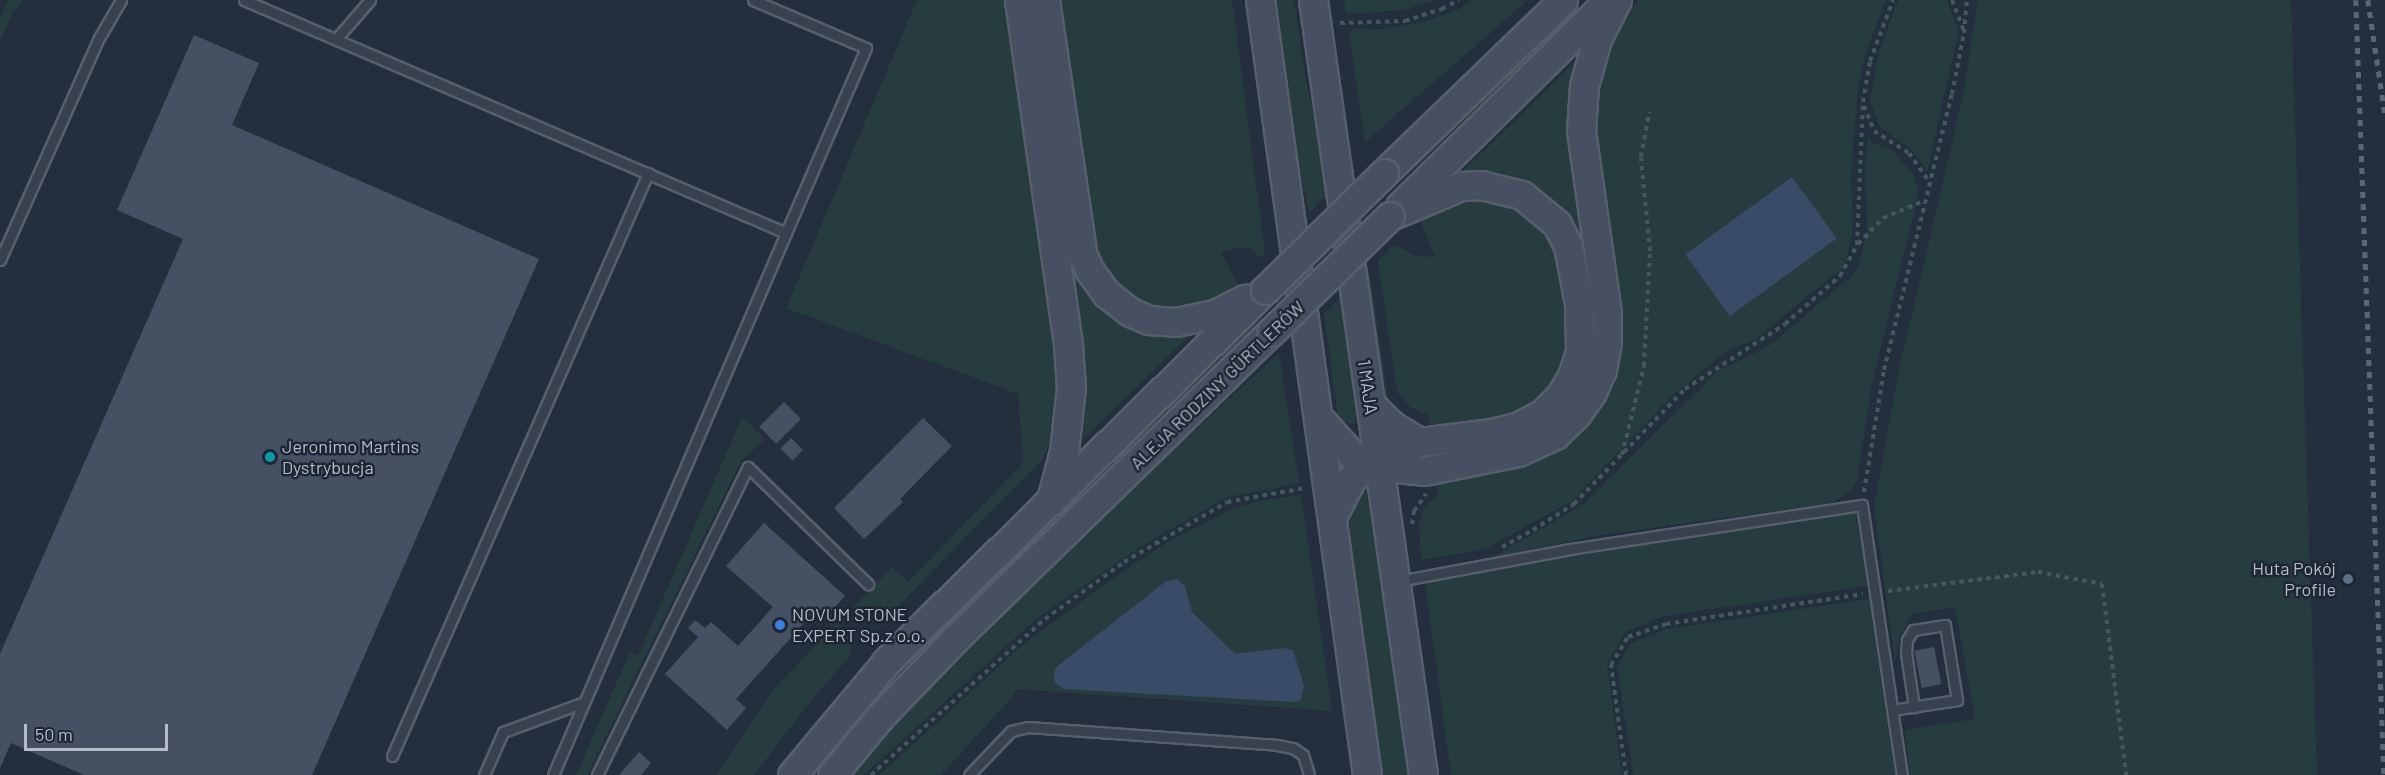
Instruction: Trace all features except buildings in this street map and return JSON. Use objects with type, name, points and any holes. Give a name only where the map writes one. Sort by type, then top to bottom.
[{"type":"main road","points":[[1019,0],[1071,376],[1064,451],[1050,501]]},
{"type":"main road","points":[[1045,0],[1083,256],[1090,271],[1107,294],[1130,312],[1149,321],[1176,322],[1215,314],[1265,290]]},
{"type":"main road","points":[[1260,0],[1367,775]]},
{"type":"main road","name":"1 MAJA","points":[[1313,0],[1423,775]]},
{"type":"main road","name":"ALEJA RODZINY GÜRTLERÓW","points":[[792,775],[886,662],[1563,0]]},
{"type":"main road","name":"ALEJA RODZINY GÜRTLERÓW","points":[[832,775],[880,717],[947,647],[1609,0]]},
{"type":"main road","points":[[1318,417],[1354,457],[1378,460],[1396,468],[1424,471],[1518,452],[1555,435],[1576,415],[1592,392],[1602,370],[1607,343],[1607,313],[1581,131],[1584,86],[1597,39],[1617,0]]},
{"type":"main road","points":[[1332,517],[1352,478],[1378,460],[1420,442],[1491,433],[1519,426],[1543,413],[1560,396],[1572,376],[1580,351],[1581,328],[1575,272],[1568,246],[1557,224],[1522,195],[1503,188],[1480,185],[1461,186],[1390,216]]},
{"type":"main road","points":[[1371,405],[1393,426],[1420,442]]},
{"type":"main road","points":[[1387,520],[1402,494],[1424,471]]},
{"type":"lane","points":[[0,260],[99,38],[121,0]]},
{"type":"lane","points":[[244,0],[786,233]]},
{"type":"lane","points":[[336,39],[370,0]]},
{"type":"lane","points":[[553,775],[582,703],[866,48],[753,0]]},
{"type":"lane","points":[[392,756],[648,173]]},
{"type":"lane","points":[[597,775],[748,466],[868,584]]},
{"type":"lane","points":[[1396,581],[1570,549],[1862,505],[1902,775]]},
{"type":"lane","points":[[1892,710],[1914,707],[1957,700],[1945,625],[1913,630],[1907,640],[1906,653],[1914,707]]},
{"type":"lane","points":[[484,775],[503,732],[582,703]]},
{"type":"lane","points":[[969,775],[1011,731],[1028,727],[1277,745],[1293,748],[1303,755],[1309,775]]},
{"type":"path","points":[[1340,23],[1405,21],[1442,9],[1459,0]]},
{"type":"path","points":[[1857,245],[1863,102],[1870,61],[1893,0]]},
{"type":"path","points":[[1952,0],[1964,33]]},
{"type":"path","points":[[1862,505],[1884,370],[1964,33],[1967,0]]},
{"type":"path","points":[[1863,102],[1874,131],[1909,153],[1929,183]]},
{"type":"path","points":[[1622,457],[1644,366],[1650,251],[1641,157],[1649,112]]},
{"type":"path","points":[[1497,549],[1574,504],[1686,389],[1785,324],[1840,276],[1857,245],[1883,218],[1924,201]]},
{"type":"path","points":[[871,775],[1045,620],[1124,562],[1227,502],[1305,488]]},
{"type":"path","points":[[1626,775],[1611,665],[1628,637],[1666,624],[2038,572],[2102,584],[2126,775]]},
{"type":"green space","points":[[9,0],[23,0],[13,12],[0,41],[0,17]]},
{"type":"green space","points":[[917,0],[1010,0],[1061,353],[1055,431],[1042,460],[894,610],[887,616],[874,618],[862,613],[854,606],[892,567],[908,582],[1023,463],[1018,394],[786,308]]},
{"type":"green space","points":[[1036,0],[1079,272],[1193,332],[1076,446]]},
{"type":"green space","points":[[1055,0],[1232,0],[1265,253],[1261,258],[1250,249],[1240,247],[1221,253],[1239,286],[1221,298],[1207,305],[1166,312],[1135,303],[1098,266]]},
{"type":"green space","points":[[1270,0],[1294,0],[1306,82],[1329,178],[1331,191],[1309,212],[1286,107]]},
{"type":"green space","points":[[1344,0],[1435,0],[1404,10],[1346,13]]},
{"type":"green space","points":[[1472,0],[1528,0],[1365,142],[1349,33],[1355,29],[1384,29],[1424,22],[1459,9]]},
{"type":"green space","points":[[1639,0],[1886,0],[1864,58],[1857,98],[1851,175],[1853,231],[1844,267],[1754,340],[1725,352],[1672,396],[1572,501],[1485,549],[1421,560],[1419,523],[1425,506],[1438,495],[1436,477],[1584,426],[1596,412],[1609,388],[1592,134],[1596,75],[1617,27]]},
{"type":"green space","points":[[1898,0],[1947,0],[1959,31],[1927,172],[1913,151],[1880,127],[1870,101],[1879,52]]},
{"type":"green space","points":[[1978,0],[2291,0],[2317,775],[1910,775],[1905,730],[1975,719],[1955,607],[1913,614],[1900,635],[1895,662],[1874,506],[1899,370],[1963,96]]},
{"type":"green space","points":[[1578,59],[1597,338],[1566,413],[1434,458],[1433,451],[1571,397],[1574,236],[1459,175]]},
{"type":"green space","points":[[1868,135],[1872,143],[1890,149],[1897,155],[1914,176],[1919,190],[1871,389],[1857,480],[1851,490],[1832,503],[1594,536],[1491,558],[1581,506],[1718,371],[1769,346],[1853,275],[1860,262],[1867,231],[1865,160]]},
{"type":"green space","points":[[1473,196],[1524,208],[1558,245],[1572,338],[1555,388],[1519,416],[1430,431],[1428,415],[1411,408],[1397,392],[1378,260],[1394,245],[1416,256],[1435,257],[1419,218],[1440,206]]},
{"type":"green space","points":[[1369,269],[1388,397],[1407,424],[1396,416],[1383,397],[1364,275]]},
{"type":"green space","points":[[1345,293],[1360,417],[1353,425],[1342,421],[1338,416],[1324,314]]},
{"type":"green space","points":[[1253,316],[1256,330],[844,742],[818,775],[805,775],[880,685]]},
{"type":"green space","points":[[1279,353],[1299,483],[1228,497],[1143,545],[1036,619],[864,775],[847,775],[915,694],[1048,566]]},
{"type":"green space","points":[[742,417],[765,439],[741,461],[587,775],[576,775],[630,652],[638,656]]},
{"type":"green space","points":[[1369,474],[1413,775],[1378,775],[1344,522]]},
{"type":"green space","points":[[1301,495],[1332,711],[1016,689],[1013,696],[941,775],[879,775],[1026,642],[1129,567],[1171,540],[1231,510],[1258,501]]},
{"type":"green space","points":[[1856,513],[1868,586],[1665,616],[1626,631],[1607,664],[1622,775],[1451,775],[1425,582],[1580,554]]},
{"type":"green space","points":[[1869,599],[1895,775],[1633,775],[1617,666],[1631,643],[1667,629]]},
{"type":"green space","points":[[838,622],[851,638],[851,655],[809,703],[754,775],[717,775],[773,690]]},
{"type":"water","points":[[1792,177],[1837,238],[1730,316],[1685,255]]},
{"type":"water","points":[[1177,579],[1185,586],[1192,612],[1235,654],[1284,648],[1293,650],[1304,686],[1301,699],[1295,702],[1063,689],[1054,682],[1055,669],[1060,664],[1165,582]]},
{"type":"railway","points":[[2356,0],[2384,775]]},
{"type":"railway","points":[[2368,0],[2385,114]]},
{"type":"place","name":"Jeronimo Martins Dystrybucja","points":[[270,457]]},
{"type":"place","name":"Huta Pokój Profile","points":[[2348,579]]},
{"type":"place","name":"NOVUM STONE EXPERT Sp.z o.o.","points":[[780,625]]}]
